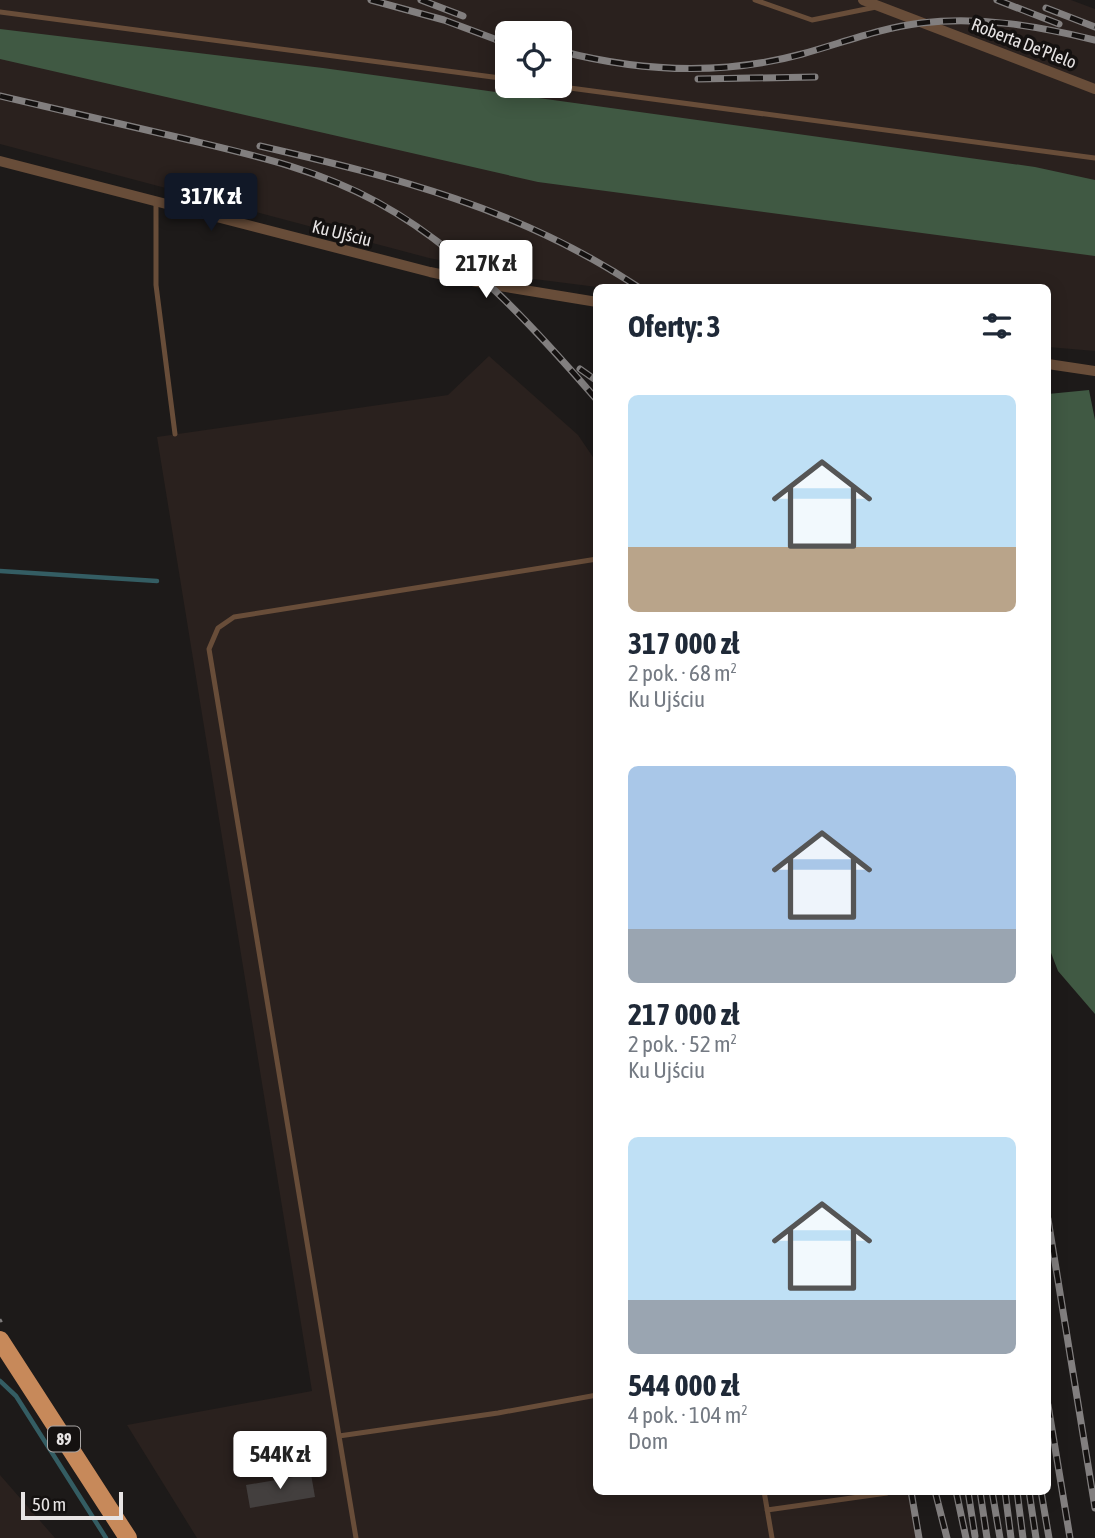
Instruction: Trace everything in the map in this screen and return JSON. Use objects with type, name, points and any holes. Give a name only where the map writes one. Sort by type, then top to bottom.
[{"type":"highway","name":"89","points":[[0,1340],[128,1538]]},
{"type":"street","name":"Roberta De'Plelo","points":[[863,0],[1095,89]]},
{"type":"street","name":"Ku Ujściu","points":[[0,161],[430,272],[499,287],[593,301]]},
{"type":"street","points":[[1051,365],[1095,371]]},
{"type":"lane","points":[[755,0],[811,20],[879,6]]},
{"type":"lane","points":[[0,12],[495,77]]},
{"type":"lane","points":[[572,88],[1095,158]]},
{"type":"lane","points":[[156,202],[156,285],[175,434]]},
{"type":"lane","points":[[356,1538],[209,649],[218,628],[234,617],[593,560]]},
{"type":"lane","points":[[339,1436],[498,1413],[593,1396]]},
{"type":"lane","points":[[765,1495],[772,1538]]},
{"type":"lane","points":[[767,1510],[873,1495]]},
{"type":"shaded area","points":[[0,0],[1071,0],[1095,9],[1095,351],[1051,347],[1051,284],[593,284],[593,286],[534,279],[429,258],[0,144]]},
{"type":"shaded area","points":[[489,356],[578,435],[593,457],[593,1495],[910,1495],[916,1538],[197,1538],[127,1425],[312,1391],[157,437],[448,395]]},
{"type":"shaded area","points":[[0,1475],[55,1538],[0,1538]]},
{"type":"green space","points":[[0,29],[323,68],[495,92],[495,98],[539,98],[1035,167],[1095,180],[1095,256],[538,182],[0,59]]},
{"type":"green space","points":[[1089,390],[1095,420],[1095,1014],[1058,971],[1051,953],[1051,394]]},
{"type":"building","points":[[311,1474],[315,1497],[250,1508],[246,1485]]},
{"type":"waterway","points":[[0,571],[157,581]]},
{"type":"waterway","points":[[0,1381],[16,1396],[106,1538]]},
{"type":"railway","points":[[371,0],[444,20],[495,39]]},
{"type":"railway","points":[[421,0],[463,16]]},
{"type":"railway","points":[[997,0],[1059,24]]},
{"type":"railway","points":[[1046,8],[1095,27]]},
{"type":"railway","points":[[572,54],[651,67],[681,69],[741,66],[802,54],[891,28],[943,21],[1009,24],[1095,40]]},
{"type":"railway","points":[[698,79],[815,77]]},
{"type":"railway","points":[[0,96],[281,163],[354,190],[409,221],[468,266],[522,317],[593,395]]},
{"type":"railway","points":[[260,146],[360,170],[503,216],[549,236],[633,284]]},
{"type":"railway","points":[[580,369],[593,378]]},
{"type":"railway","points":[[1051,1237],[1095,1508]]},
{"type":"railway","points":[[1051,1423],[1070,1538]]},
{"type":"railway","points":[[912,1495],[919,1538]]},
{"type":"railway","points":[[936,1495],[947,1538]]},
{"type":"railway","points":[[957,1495],[966,1538]]},
{"type":"railway","points":[[969,1495],[975,1536]]},
{"type":"railway","points":[[981,1495],[987,1538]]},
{"type":"railway","points":[[993,1495],[1000,1538]]},
{"type":"railway","points":[[1006,1495],[1011,1538]]},
{"type":"railway","points":[[1018,1495],[1023,1538]]},
{"type":"railway","points":[[1030,1495],[1036,1538]]},
{"type":"railway","points":[[1042,1495],[1049,1538]]}]
